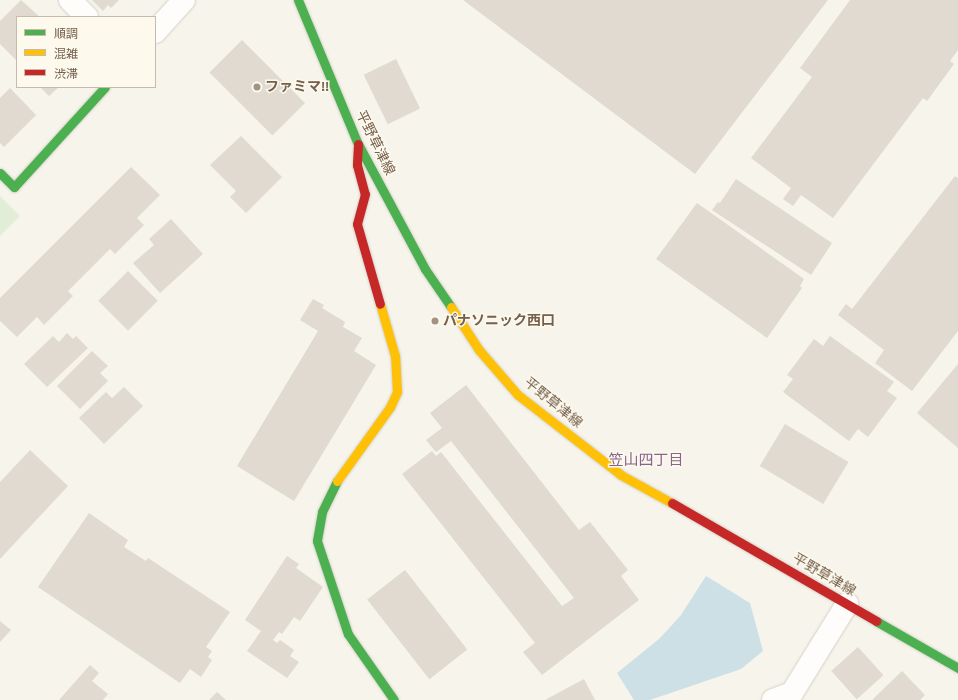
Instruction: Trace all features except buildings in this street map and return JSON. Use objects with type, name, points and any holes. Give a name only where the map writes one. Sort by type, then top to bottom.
[{"type":"main road","name":"平野草津線","points":[[298,0],[358,144],[425,269],[479,350],[518,394],[621,475],[700,518],[958,668]]},
{"type":"main road","points":[[0,173],[14,187],[104,88]]},
{"type":"main road","points":[[358,144],[357,165],[365,194],[357,224],[395,356],[397,392],[390,407],[339,476],[322,512],[317,541],[348,634],[394,700]]},
{"type":"street","points":[[70,0],[86,16]]},
{"type":"street","points":[[156,31],[184,0]]},
{"type":"street","points":[[788,698],[847,604]]},
{"type":"green space","points":[[0,196],[20,216],[0,236]]},
{"type":"shaded area","points":[[706,576],[750,603],[763,651],[741,669],[650,700],[634,700],[617,673],[659,639],[672,625],[681,615]]},
{"type":"traffic: fast","points":[[298,0],[358,144],[425,269],[451,307]]},
{"type":"traffic: fast","points":[[0,173],[14,187],[104,88]]},
{"type":"traffic: fast","points":[[337,481],[322,512],[317,541],[348,634],[394,700]]},
{"type":"traffic: fast","points":[[876,621],[958,668]]},
{"type":"traffic: slow","points":[[337,481],[390,407],[397,392],[395,356],[380,304]]},
{"type":"traffic: slow","points":[[451,307],[479,350],[518,395],[621,475],[672,503]]},
{"type":"traffic: jam","points":[[358,144],[357,165],[365,194],[357,224],[380,304]]},
{"type":"traffic: jam","points":[[672,503],[876,621]]},
{"type":"place","name":"ファミマ!!","points":[[257,87]]},
{"type":"place","name":"パナソニック西口","points":[[435,321]]},
{"type":"district","name":"笠山四丁目","points":[[646,461]]}]
